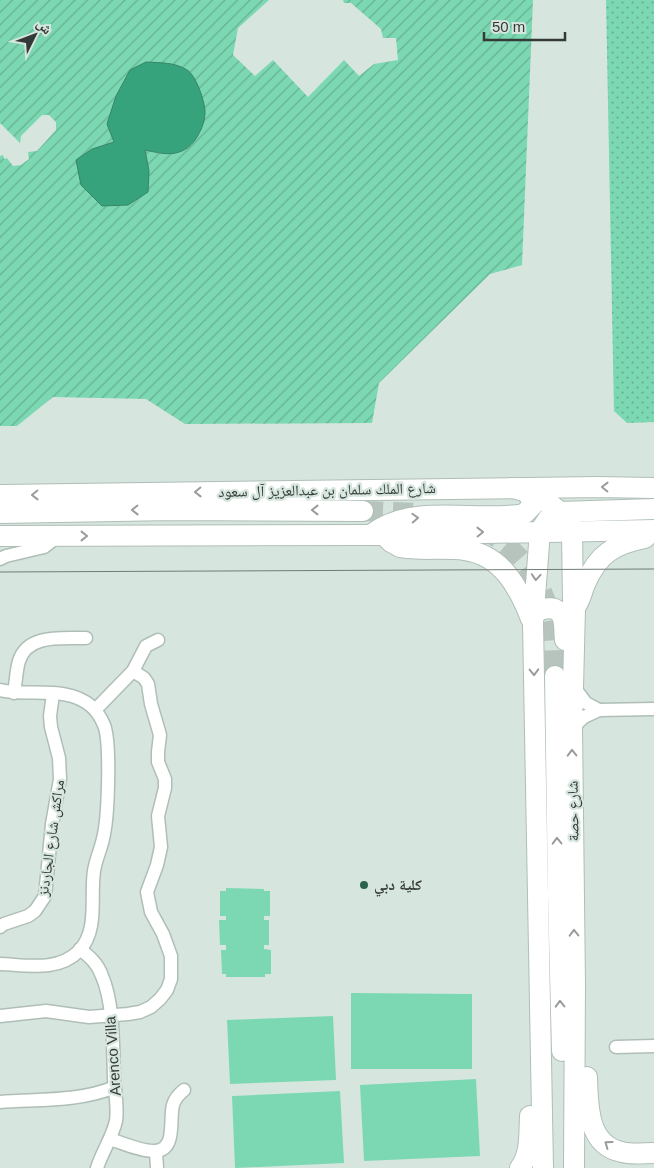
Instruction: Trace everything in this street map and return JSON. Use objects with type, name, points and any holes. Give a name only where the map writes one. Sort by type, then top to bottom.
[{"type":"main road","name":"شارع الملك سلمان بن عبدالعزيز آل سعود","points":[[0,496],[654,488]]},
{"type":"main road","points":[[520,490],[550,504],[566,517],[572,531]]},
{"type":"main road","points":[[378,535],[390,522],[401,519],[524,514],[532,506],[532,499],[520,490]]},
{"type":"main road","points":[[543,1168],[533,619],[540,531],[548,519],[560,512],[654,509]]},
{"type":"main road","points":[[0,513],[174,510],[364,511]]},
{"type":"main road","points":[[598,510],[584,513],[581,519],[585,528],[598,531]]},
{"type":"main road","points":[[0,536],[378,535],[654,530]]},
{"type":"main road","name":"شارع حصة","points":[[572,531],[573,603],[575,608],[567,677],[572,728],[575,985],[574,1162]]},
{"type":"main road","points":[[378,535],[400,547],[465,550],[488,558],[504,570],[514,582],[533,619]]},
{"type":"main road","points":[[575,608],[594,568],[611,549],[628,541],[654,536]]},
{"type":"main road","points":[[533,619],[542,608],[548,607],[558,611],[564,620],[567,677],[560,1014],[566,1125],[574,1162]]},
{"type":"main road","points":[[575,985],[583,1024],[589,1112],[592,1126],[598,1137],[609,1147],[622,1152],[654,1153]]},
{"type":"main road","points":[[520,1168],[527,1152],[533,1099],[541,1083]]},
{"type":"main road","points":[[615,1168],[626,1161],[654,1158]]},
{"type":"street","points":[[0,559],[44,547],[58,536]]},
{"type":"street","points":[[14,693],[18,663],[21,656],[32,644],[47,639],[86,638]]},
{"type":"street","points":[[95,710],[133,671],[146,646],[158,640]]},
{"type":"street","points":[[0,1016],[46,1011],[89,1018],[140,1012],[151,1007],[167,990],[171,979],[171,956],[168,945],[151,912],[147,892],[157,865],[161,846],[158,816],[165,788],[158,762],[160,735],[151,704],[148,684],[144,678],[133,671]]},
{"type":"street","points":[[567,677],[576,692],[586,703],[599,710]]},
{"type":"street","points":[[0,690],[14,693],[53,694],[76,697],[95,710],[107,734],[106,824],[94,869],[90,932],[80,949],[64,961],[45,966],[0,964]]},
{"type":"street","name":"مراكش شارع الجاردنز","points":[[0,927],[28,916],[35,911],[45,896],[52,824],[60,779],[59,758],[50,716],[53,694]]},
{"type":"street","points":[[572,728],[584,717],[599,710],[654,709]]},
{"type":"street","name":"Arenco Villa","points":[[80,949],[93,961],[102,975],[106,986],[111,1016],[117,1110],[110,1139],[97,1168]]},
{"type":"street","points":[[616,1047],[654,1046]]},
{"type":"street","points":[[0,1102],[77,1097],[115,1087]]},
{"type":"street","points":[[110,1139],[148,1151],[156,1152],[161,1150],[169,1142],[173,1103],[184,1090]]},
{"type":"street","points":[[156,1152],[157,1168]]},
{"type":"shaded area","points":[[0,0],[269,0],[238,28],[233,55],[255,76],[273,60],[308,97],[344,60],[359,76],[374,64],[398,60],[396,38],[383,38],[381,29],[351,3],[344,3],[343,0],[533,0],[522,265],[490,274],[379,383],[372,423],[185,424],[146,399],[53,397],[17,426],[0,426],[0,156],[3,155],[4,159],[7,158],[13,166],[21,165],[29,159],[28,152],[37,151],[56,130],[56,122],[49,115],[42,115],[21,136],[20,143],[0,123]],"holes":[[[205,112],[200,133],[191,145],[160,153],[145,150],[149,171],[92,149]]]},
{"type":"shaded area","points":[[606,0],[654,0],[654,422],[627,423],[614,411]]},
{"type":"shaded area","points":[[146,62],[172,64],[182,67],[194,77],[205,112],[203,124],[194,142],[184,150],[171,154],[145,150],[149,171],[148,192],[128,205],[102,206],[81,185],[76,160],[92,149],[114,142],[107,124],[116,96],[130,70]]},
{"type":"shaded area","points":[[226,888],[264,889],[264,891],[270,891],[270,916],[264,916],[264,920],[269,920],[269,945],[264,945],[264,949],[271,950],[271,974],[265,974],[265,977],[226,977],[226,974],[222,974],[221,950],[226,950],[226,945],[220,945],[219,920],[226,920],[226,916],[220,916],[220,891],[226,891]]},
{"type":"shaded area","points":[[351,993],[472,994],[472,1069],[351,1069]]},
{"type":"shaded area","points":[[333,1016],[336,1080],[230,1084],[227,1020]]},
{"type":"shaded area","points":[[476,1079],[480,1156],[364,1161],[360,1085]]},
{"type":"shaded area","points":[[340,1091],[344,1163],[235,1168],[232,1096]]},
{"type":"tunnel","points":[[363,511],[420,513]]},
{"type":"tunnel","points":[[481,528],[509,547],[539,586],[550,616],[554,639],[555,676]]},
{"type":"tram line","points":[[0,572],[654,569]]},
{"type":"place","name":"كلية دبي","points":[[364,885]]}]
